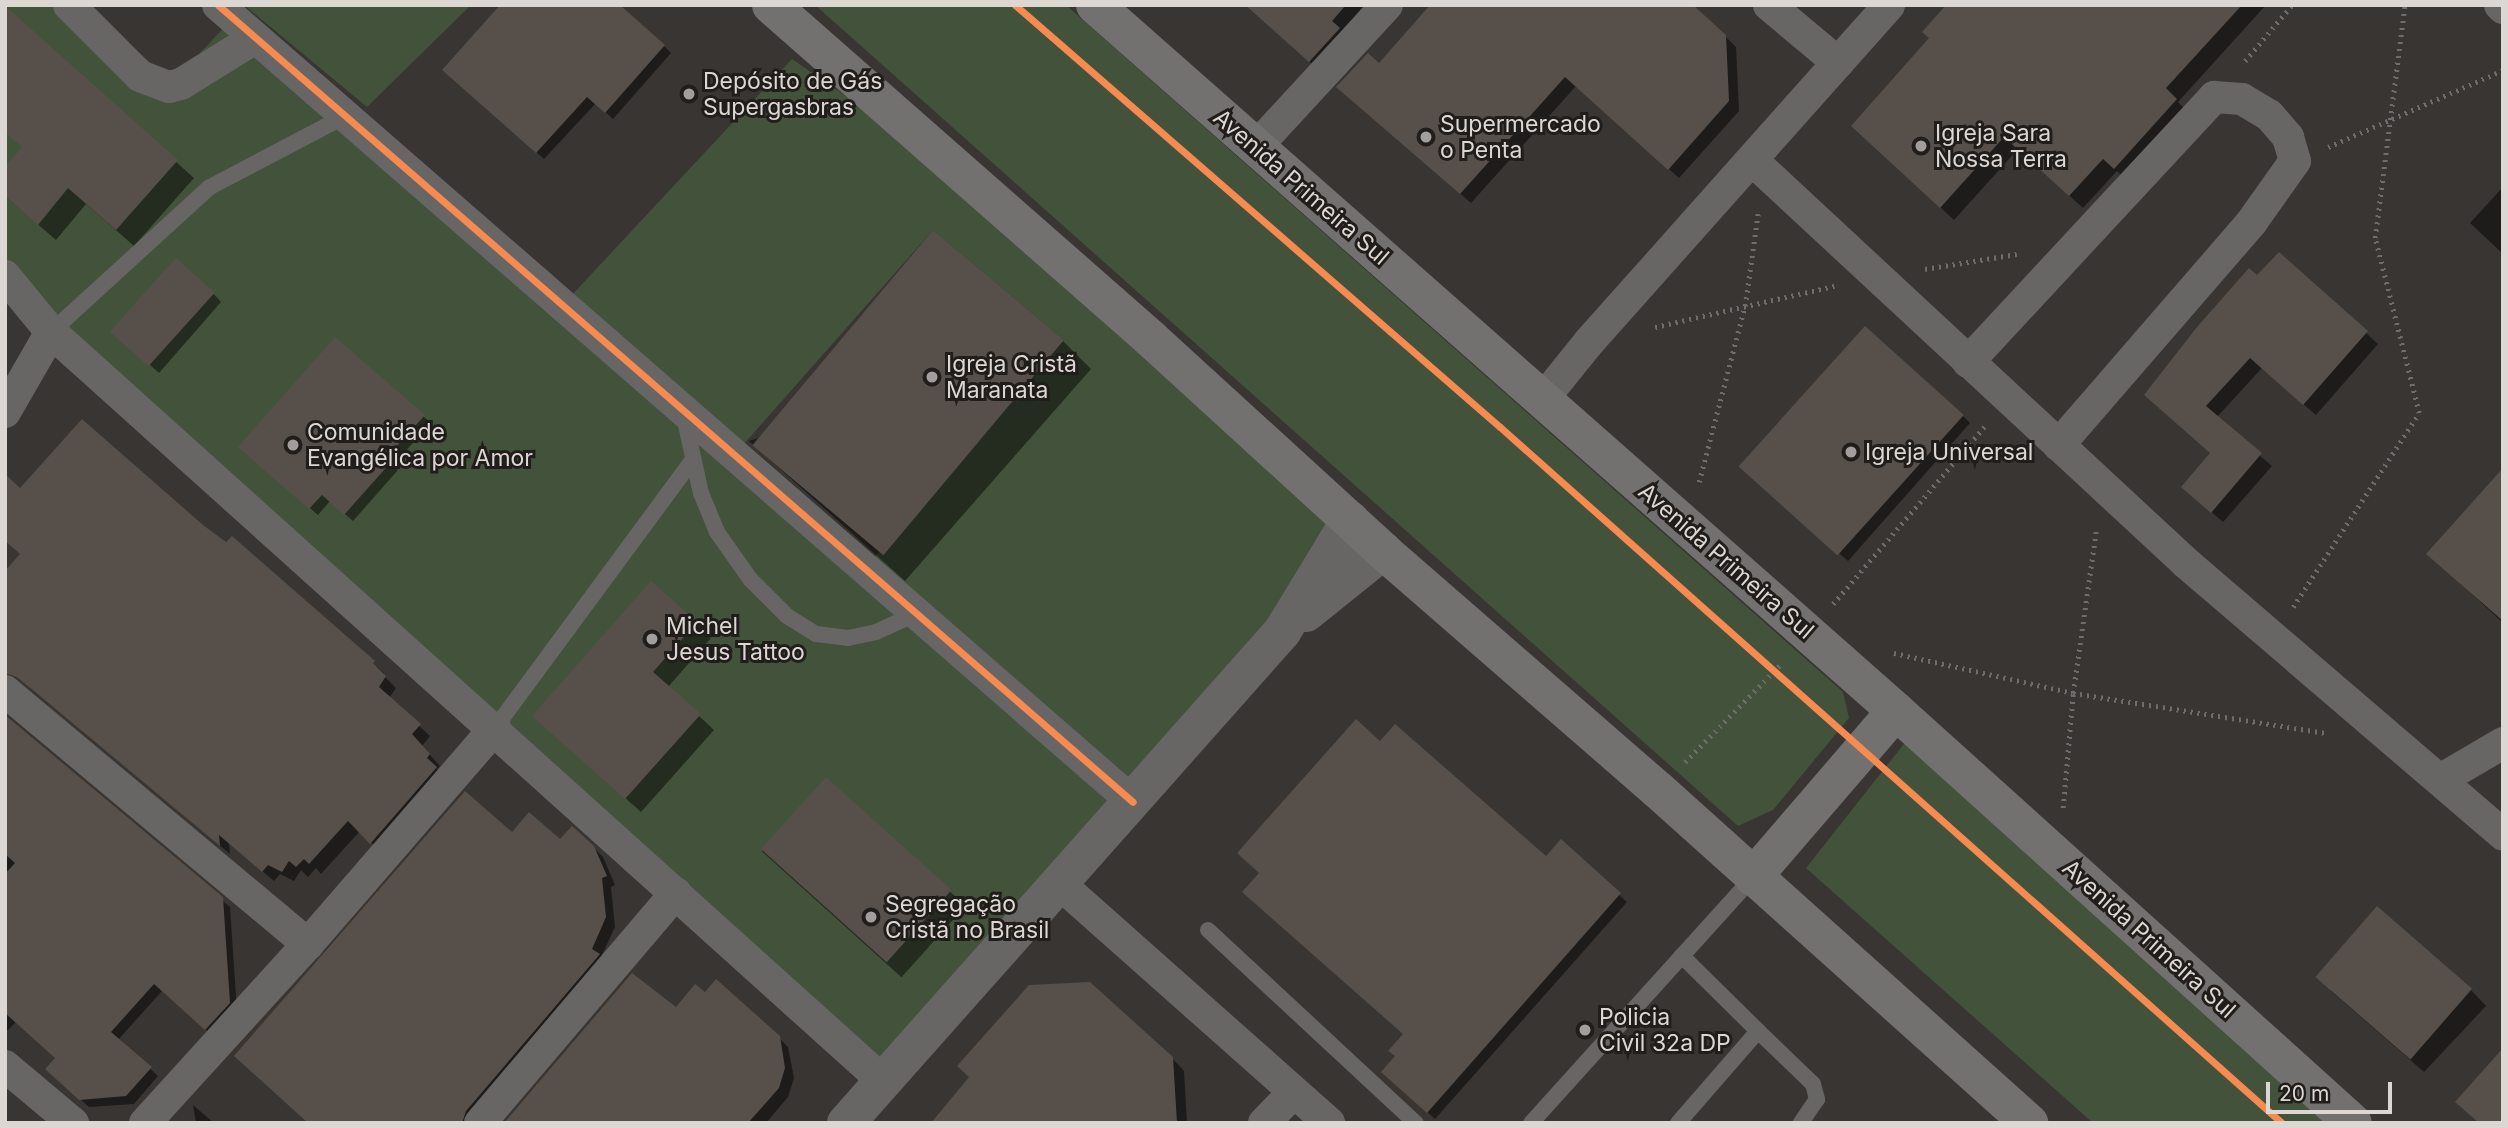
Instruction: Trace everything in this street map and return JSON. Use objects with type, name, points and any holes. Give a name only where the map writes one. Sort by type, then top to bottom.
[{"type":"main road","points":[[771,5],[1150,338],[1383,551],[1658,790],[2029,1123]]},
{"type":"main road","name":"Avenida Primeira Sul","points":[[1095,5],[1896,711],[2353,1123]]},
{"type":"main road","points":[[1753,877],[1896,711]]},
{"type":"street","points":[[69,5],[123,62],[140,76],[162,86],[181,84],[255,38]]},
{"type":"street","points":[[218,5],[1133,802]]},
{"type":"street","points":[[1256,147],[1387,5]]},
{"type":"street","points":[[1769,5],[1838,63]]},
{"type":"street","points":[[1543,399],[1589,342],[1758,166],[1838,63],[1889,5]]},
{"type":"street","points":[[1968,362],[2214,97],[2242,99],[2269,114],[2288,137],[2295,162],[2251,223],[2059,445]]},
{"type":"street","points":[[1758,166],[2185,562],[2503,835]]},
{"type":"street","points":[[5,276],[51,332],[495,728],[883,1081]]},
{"type":"street","points":[[5,412],[51,332]]},
{"type":"street","points":[[846,1123],[1282,632],[1350,520]]},
{"type":"street","points":[[1282,632],[1383,551]]},
{"type":"street","points":[[5,691],[308,944]]},
{"type":"street","points":[[145,1123],[308,944],[495,728]]},
{"type":"street","points":[[2440,780],[2503,743]]},
{"type":"street","points":[[1060,884],[1329,1123]]},
{"type":"street","points":[[480,1123],[676,892]]},
{"type":"street","points":[[11,1083],[73,1123]]},
{"type":"street","points":[[1264,1123],[1294,1092]]},
{"type":"lane","points":[[51,332],[210,187],[345,116]]},
{"type":"lane","points":[[682,409],[692,461],[718,533],[750,579],[787,616],[816,634],[848,638],[876,632],[918,613]]},
{"type":"lane","points":[[495,728],[692,461]]},
{"type":"lane","points":[[1531,1123],[1753,877]]},
{"type":"lane","points":[[1208,930],[1416,1123]]},
{"type":"lane","points":[[1682,956],[1812,1084],[1817,1099],[1801,1123]]},
{"type":"lane","points":[[1678,1123],[1758,1031]]},
{"type":"path","points":[[2214,97],[2292,5]]},
{"type":"path","points":[[2274,637],[2419,413],[2375,238],[2405,5]]},
{"type":"path","points":[[2295,162],[2503,70]]},
{"type":"path","points":[[1688,527],[1745,306],[1758,166]]},
{"type":"path","points":[[1658,790],[1774,671],[2008,399]]},
{"type":"path","points":[[2059,858],[2073,693],[2103,486]]},
{"type":"path","points":[[1888,651],[2073,693],[2331,733]]},
{"type":"path","points":[[1764,662],[1784,679]]},
{"type":"green space","points":[[5,5],[87,5],[172,83],[232,19],[570,297],[792,59],[981,189],[1373,536],[884,1073],[5,280]],"holes":[[[933,230],[1064,340],[865,568],[735,454]]]},
{"type":"green space","points":[[244,5],[471,5],[367,107]]},
{"type":"green space","points":[[815,5],[1066,5],[1843,692],[1849,718],[1773,810],[1738,826]]},
{"type":"green space","points":[[1907,740],[2330,1123],[2093,1123],[1806,868]]},
{"type":"building","points":[[500,5],[620,5],[665,45],[605,113],[587,97],[536,153],[442,70]]},
{"type":"building","points":[[1245,5],[1346,5],[1332,21],[1340,28],[1309,62]]},
{"type":"building","points":[[1430,5],[1693,5],[1726,35],[1729,101],[1668,170],[1565,77],[1460,194],[1336,87],[1368,53],[1379,63]]},
{"type":"building","points":[[1946,5],[2242,5],[2166,88],[2177,99],[2114,169],[2103,159],[2069,196],[2004,137],[1940,208],[1851,126],[1929,38],[1922,32]]},
{"type":"building","points":[[5,6],[178,160],[116,230],[68,188],[38,225],[5,196],[5,167],[22,147],[5,132]]},
{"type":"building","points":[[933,230],[1064,340],[883,555],[752,445]]},
{"type":"building","points":[[2279,252],[2368,331],[2303,405],[2250,358],[2206,406],[2262,453],[2211,513],[2181,487],[2210,453],[2144,395],[2197,327],[2249,268],[2257,275]]},
{"type":"building","points":[[176,258],[215,293],[148,366],[110,332]]},
{"type":"building","points":[[1865,326],[1964,415],[1837,555],[1739,466]]},
{"type":"building","points":[[335,337],[425,415],[387,457],[392,461],[344,515],[322,495],[309,509],[238,447]]},
{"type":"building","points":[[82,419],[203,525],[226,542],[232,536],[375,661],[373,663],[386,676],[379,687],[421,724],[412,734],[430,754],[427,758],[437,767],[370,844],[348,821],[309,864],[304,859],[296,867],[289,861],[282,872],[268,865],[262,872],[219,835],[220,846],[17,677],[5,673],[5,571],[20,554],[5,541],[5,474],[20,488]]},
{"type":"building","points":[[2503,468],[2503,621],[2426,554]]},
{"type":"building","points":[[651,581],[697,622],[653,672],[701,714],[625,799],[532,716]]},
{"type":"building","points":[[5,715],[223,897],[230,1003],[205,1030],[154,984],[111,1032],[152,1067],[126,1096],[79,1100],[45,1069],[55,1058],[5,1013],[5,874],[15,863],[5,854]]},
{"type":"building","points":[[1356,719],[1380,741],[1395,724],[1546,856],[1561,839],[1621,893],[1427,1113],[1381,1072],[1395,1056],[1388,1051],[1403,1034],[1242,892],[1259,873],[1237,853]]},
{"type":"building","points":[[826,777],[952,890],[887,962],[761,849]]},
{"type":"building","points":[[465,791],[512,832],[529,812],[560,839],[572,826],[594,846],[607,876],[602,878],[606,917],[592,949],[600,954],[466,1111],[462,1123],[308,1123],[234,1056]]},
{"type":"building","points":[[2377,906],[2472,989],[2410,1060],[2315,977]]},
{"type":"building","points":[[632,973],[676,1007],[695,984],[705,992],[716,979],[780,1036],[785,1068],[779,1088],[748,1123],[504,1123]]},
{"type":"building","points":[[1090,982],[1173,1057],[1177,1123],[931,1123],[969,1077],[957,1066],[1029,985]]},
{"type":"building","points":[[2503,1048],[2503,1123],[2479,1123],[2455,1102]]},
{"type":"cycle path","points":[[218,5],[1133,802]]},
{"type":"cycle path","points":[[1015,5],[1500,427],[2282,1123]]},
{"type":"place","name":"Depósito de Gás Supergasbras","points":[[689,94]]},
{"type":"place","name":"Supermercado o Penta","points":[[1426,137]]},
{"type":"place","name":"Igreja Sara Nossa Terra","points":[[1921,146]]},
{"type":"place","name":"Igreja Cristã Maranata","points":[[932,377]]},
{"type":"place","name":"Comunidade Evangélica por Amor","points":[[293,445]]},
{"type":"place","name":"Igreja Universal","points":[[1851,452]]},
{"type":"place","name":"Michel Jesus Tattoo","points":[[652,639]]},
{"type":"place","name":"Segregação Cristã no Brasil","points":[[871,917]]},
{"type":"place","name":"Policia Civil 32a DP","points":[[1585,1030]]}]
